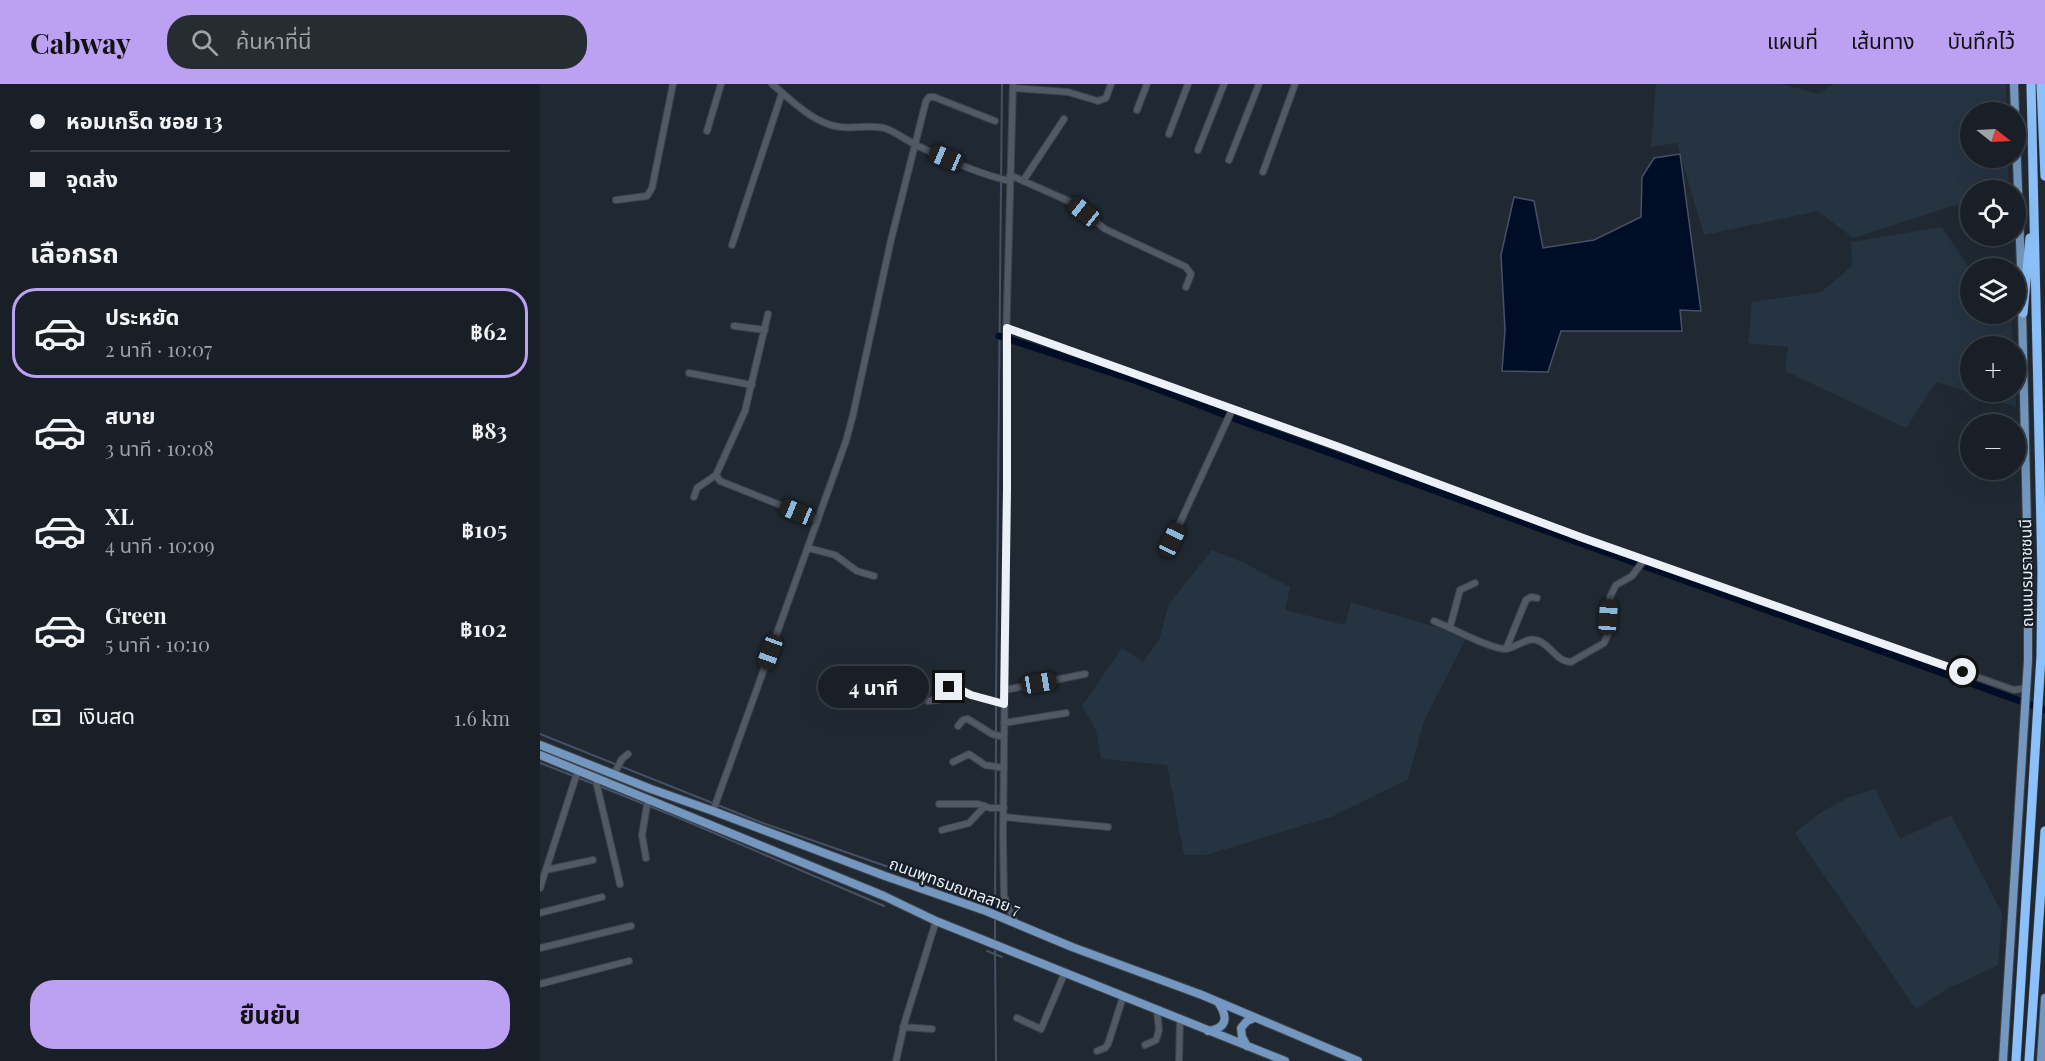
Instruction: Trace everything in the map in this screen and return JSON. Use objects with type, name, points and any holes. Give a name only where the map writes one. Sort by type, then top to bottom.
[{"type":"highway","name":"ถนนบรมราชชนนี","points":[[2016,1061],[2040,698],[2042,592],[2031,84]]},
{"type":"highway","points":[[2042,84],[2045,176]]},
{"type":"highway","points":[[2026,281],[2034,197]]},
{"type":"highway","points":[[2029,1061],[2045,831]]},
{"type":"main road","points":[[2014,84],[2015,102]]},
{"type":"main road","points":[[2017,168],[2021,258]]},
{"type":"main road","points":[[2003,1061],[2027,693],[2028,570],[2023,324]]},
{"type":"main road","name":"ถนนพุทธมณฑลสาย 7","points":[[540,745],[715,807],[885,876],[1003,918],[1014,919],[1358,1061]]},
{"type":"main road","name":"ถนนพุทธมณฑลสาย 7","points":[[540,756],[577,771],[596,782],[648,800],[884,896],[936,921],[1285,1061]]},
{"type":"main road","points":[[2041,1061],[2045,998]]},
{"type":"main road","points":[[1208,1031],[1222,1026],[1225,1019],[1224,1011],[1218,1002]]},
{"type":"main road","points":[[1247,1046],[1241,1029],[1247,1021],[1254,1018]]},
{"type":"street","points":[[616,200],[647,196],[652,188],[673,84]]},
{"type":"street","points":[[707,131],[721,84]]},
{"type":"street","points":[[772,84],[818,120],[832,126],[887,129],[915,145],[994,177],[1023,181],[1073,203],[1105,229],[1186,267],[1191,274],[1186,287]]},
{"type":"street","points":[[1014,919],[1004,896],[1004,817],[1001,808],[1002,768],[998,736],[1004,723],[1002,704],[1005,690],[1008,179],[1013,86],[1068,92],[1098,101],[1106,98],[1111,84]]},
{"type":"street","points":[[1137,110],[1147,84]]},
{"type":"street","points":[[1169,134],[1188,84]]},
{"type":"street","points":[[1198,150],[1224,84]]},
{"type":"street","points":[[1229,160],[1258,84]]},
{"type":"street","points":[[1263,172],[1293,85]]},
{"type":"street","points":[[732,245],[782,93]]},
{"type":"street","points":[[715,807],[818,520],[853,415],[891,240],[926,101],[929,97],[941,99],[995,121]]},
{"type":"street","points":[[1023,181],[1064,119]]},
{"type":"street","points":[[694,497],[697,488],[716,475],[746,411],[768,315]]},
{"type":"street","points":[[734,326],[765,330]]},
{"type":"street","points":[[1007,332],[1642,563],[2027,693]]},
{"type":"street","points":[[689,373],[752,385]]},
{"type":"street","points":[[1172,540],[1230,415]]},
{"type":"street","points":[[716,475],[720,481],[818,520]]},
{"type":"street","points":[[808,548],[835,555],[857,571],[874,576]]},
{"type":"street","points":[[1434,621],[1487,644],[1506,649],[1534,639],[1568,663],[1601,646],[1608,634],[1610,597],[1616,585],[1632,576],[1642,563]]},
{"type":"street","points":[[1450,627],[1460,590],[1475,584]]},
{"type":"street","points":[[1506,649],[1526,600],[1531,597],[1537,598]]},
{"type":"street","points":[[1005,690],[1085,674]]},
{"type":"street","points":[[928,701],[938,700],[951,686],[1002,704]]},
{"type":"street","points":[[1004,723],[1066,713]]},
{"type":"street","points":[[958,726],[963,720],[968,719],[998,736]]},
{"type":"street","points":[[615,771],[628,754]]},
{"type":"street","points":[[953,762],[969,754],[991,767],[1002,768]]},
{"type":"street","points":[[540,888],[577,771]]},
{"type":"street","points":[[596,782],[620,884]]},
{"type":"street","points":[[646,858],[642,835],[648,800]]},
{"type":"street","points":[[939,804],[978,804],[1001,808]]},
{"type":"street","points":[[942,830],[969,823],[987,807]]},
{"type":"street","points":[[1004,817],[1108,827]]},
{"type":"street","points":[[546,870],[593,860]]},
{"type":"street","points":[[540,913],[602,897]]},
{"type":"street","points":[[896,1061],[903,1027],[936,921]]},
{"type":"street","points":[[540,948],[631,926]]},
{"type":"street","points":[[540,984],[629,961]]},
{"type":"street","points":[[1017,1018],[1041,1029],[1065,972]]},
{"type":"street","points":[[1097,1051],[1106,1048],[1108,1044],[1123,997]]},
{"type":"street","points":[[1145,1045],[1156,1040],[1158,1036],[1156,1011]]},
{"type":"street","points":[[1179,1061],[1180,1020]]},
{"type":"street","points":[[903,1027],[932,1029]]},
{"type":"shaded area","points":[[1656,84],[1782,84],[1818,94],[1833,84],[2006,84],[2007,102],[1960,102],[1960,168],[2008,168],[2009,180],[1960,180],[1960,204],[1853,238],[1818,211],[1704,235],[1677,143],[1651,147]]},
{"type":"shaded area","points":[[1942,227],[1963,258],[1960,258],[1960,324],[2012,324],[2012,336],[1960,336],[1960,390],[1936,382],[1906,428],[1785,371],[1788,347],[1748,343],[1752,302],[1821,292],[1852,266],[1851,242]]},
{"type":"shaded area","points":[[2000,402],[2016,402],[2016,407]]},
{"type":"shaded area","points":[[1212,550],[1242,562],[1290,587],[1285,610],[1345,625],[1351,602],[1439,628],[1465,640],[1424,721],[1408,779],[1331,817],[1206,855],[1184,855],[1167,765],[1101,759],[1096,730],[1082,706],[1122,648],[1143,662],[1159,640],[1169,604]]},
{"type":"shaded area","points":[[1875,789],[1900,839],[1951,815],[2002,913],[1998,965],[1947,989],[1916,1009],[1795,833],[1820,813],[1847,798]]},
{"type":"water","points":[[1680,154],[1701,311],[1680,310],[1682,331],[1561,331],[1548,372],[1502,371],[1505,330],[1501,255],[1514,197],[1534,201],[1543,248],[1594,240],[1641,217],[1642,177],[1654,158]]},
{"type":"waterway","points":[[996,699],[1002,84]]},
{"type":"waterway","points":[[999,336],[1134,380],[1244,422],[2045,710]]},
{"type":"waterway","points":[[996,705],[996,732]]},
{"type":"waterway","points":[[540,734],[760,822],[900,871]]},
{"type":"waterway","points":[[995,912],[996,738]]},
{"type":"waterway","points":[[540,763],[594,784]]},
{"type":"waterway","points":[[599,786],[884,906]]},
{"type":"waterway","points":[[987,904],[995,907]]},
{"type":"waterway","points":[[995,907],[1001,910]]},
{"type":"waterway","points":[[995,918],[995,942]]},
{"type":"waterway","points":[[995,948],[996,1061]]},
{"type":"waterway","points":[[987,951],[1002,957]]},
{"type":"route","points":[[949,687],[953,686],[971,695],[1004,704],[1007,328],[1339,447],[1644,560],[1963,672]]}]
